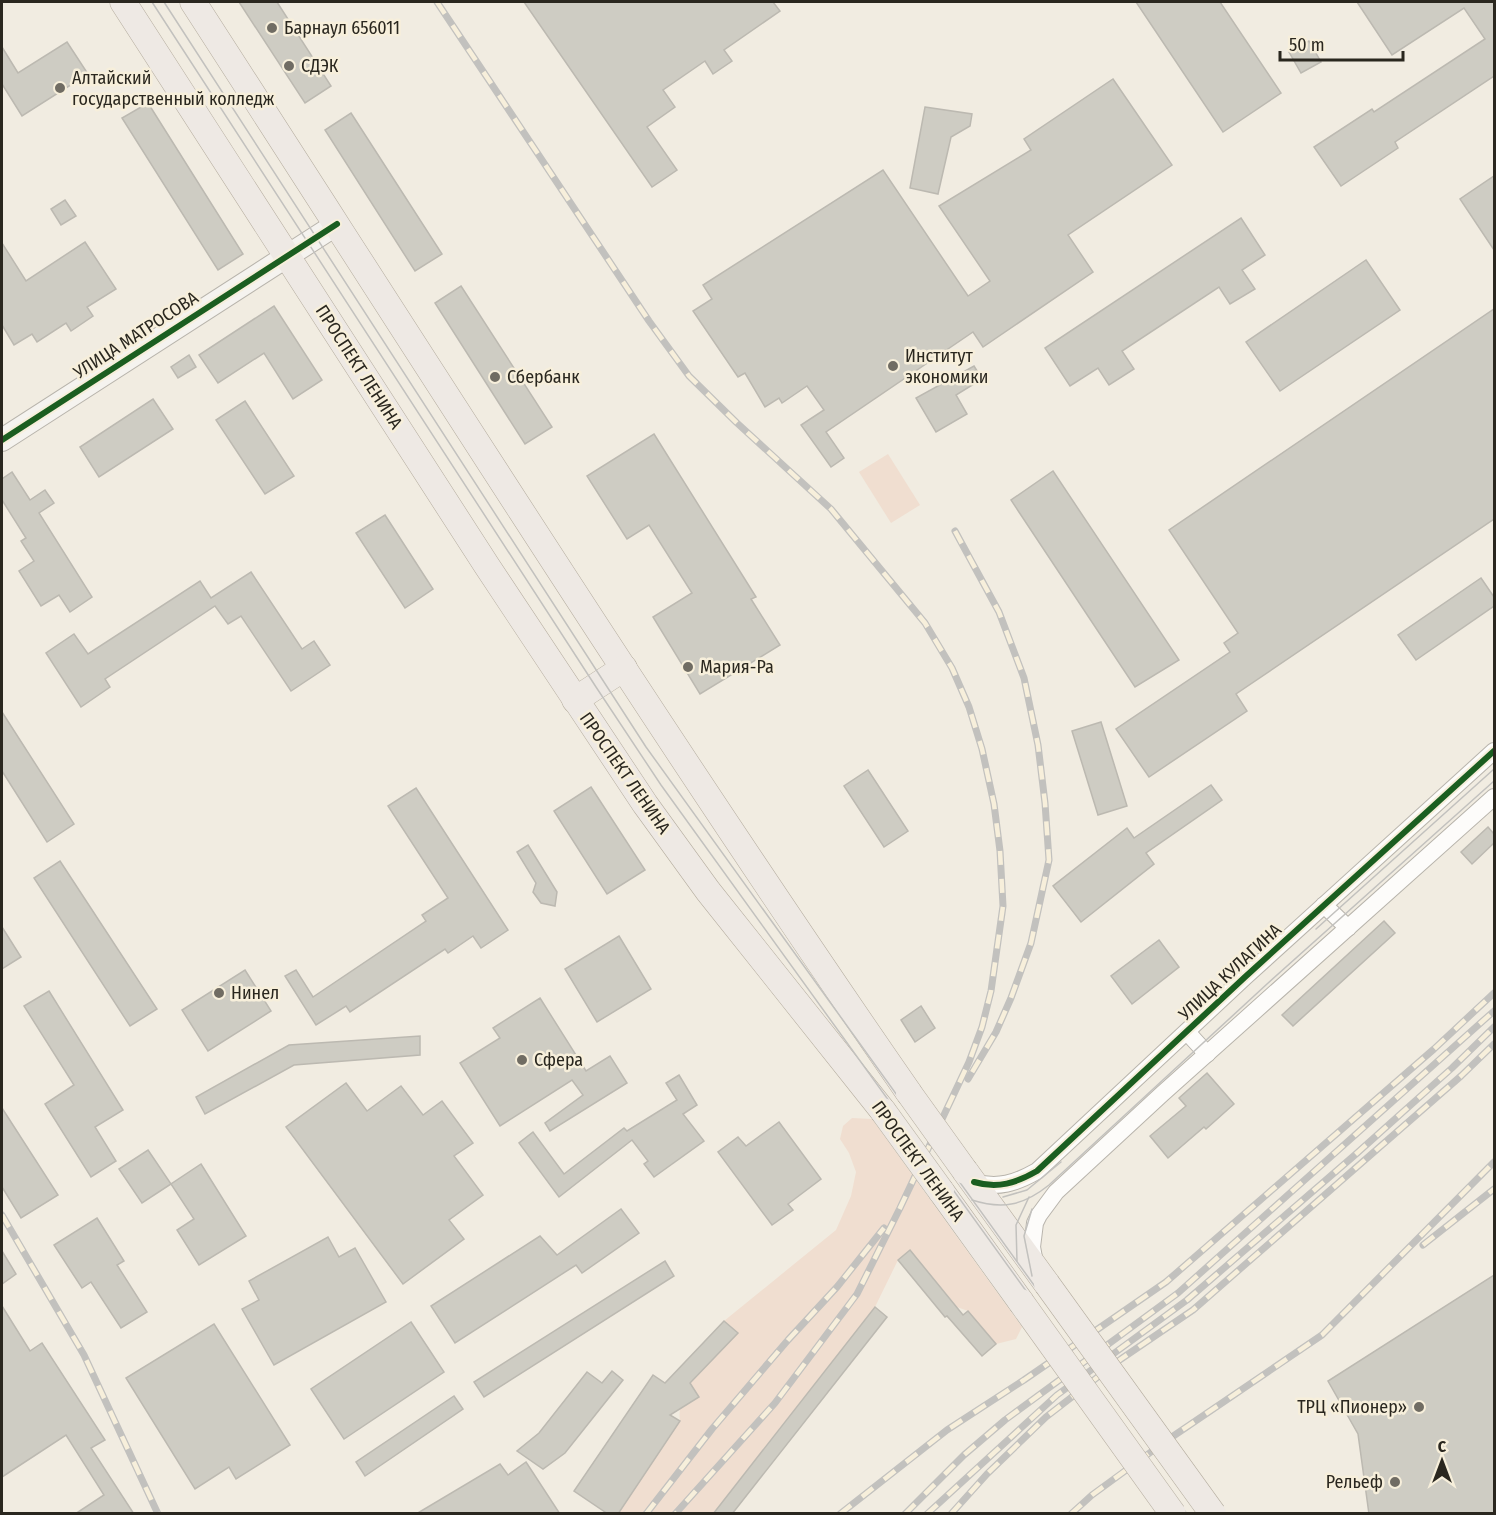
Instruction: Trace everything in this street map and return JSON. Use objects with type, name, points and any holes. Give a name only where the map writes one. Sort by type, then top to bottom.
[{"type":"main road","name":"ПРОСПЕКТ ЛЕНИНА","points":[[123,2],[574,700],[645,804],[708,891],[883,1111],[1173,1514]]},
{"type":"main road","name":"ПРОСПЕКТ ЛЕНИНА","points":[[193,2],[813,956],[1213,1514]]},
{"type":"main road","points":[[574,700],[624,668]]},
{"type":"street","name":"УЛИЦА МАТРОСОВА","points":[[2,440],[337,224]]},
{"type":"street","name":"УЛИЦА КУЛАГИНА","points":[[970,1177],[987,1186],[1002,1186],[1037,1171],[1494,751]]},
{"type":"street","points":[[1041,1276],[1032,1247],[1033,1234],[1039,1215],[1056,1192],[1494,797]]},
{"type":"street","points":[[1324,905],[1348,928]]},
{"type":"street","points":[[1187,1032],[1207,1054]]},
{"type":"street","points":[[1144,1074],[1162,1094]]},
{"type":"shaded area","points":[[888,454],[920,505],[891,523],[859,472]]},
{"type":"shaded area","points":[[852,1118],[872,1119],[1022,1327],[1016,1339],[996,1344],[968,1311],[957,1307],[910,1250],[898,1260],[875,1307],[713,1513],[618,1514],[680,1421],[680,1408],[690,1383],[708,1361],[737,1333],[724,1321],[836,1230],[851,1196],[856,1172],[849,1153],[840,1139],[843,1126]]},
{"type":"building","points":[[239,2],[277,2],[331,86],[305,103]]},
{"type":"building","points":[[524,2],[773,2],[780,11],[724,50],[732,61],[713,74],[705,61],[663,90],[675,107],[647,127],[677,170],[652,187]]},
{"type":"building","points":[[1136,2],[1220,2],[1281,93],[1223,132]]},
{"type":"building","points":[[1357,2],[1494,2],[1494,76],[1395,142],[1398,148],[1341,186],[1314,147],[1372,109],[1374,112],[1485,39],[1464,8],[1392,55]]},
{"type":"building","points":[[1309,41],[1321,62],[1301,73],[1289,52]]},
{"type":"building","points":[[67,42],[88,74],[22,116],[2,84],[2,47],[18,73]]},
{"type":"building","points":[[1113,79],[1172,165],[1068,235],[1093,272],[983,347],[973,332],[826,432],[844,458],[831,467],[801,425],[824,410],[807,386],[782,403],[779,398],[765,407],[745,373],[738,377],[693,311],[712,299],[703,285],[883,170],[968,296],[990,281],[939,206],[1031,150],[1024,139]]},
{"type":"building","points":[[148,103],[243,254],[218,270],[122,118]]},
{"type":"building","points":[[925,107],[972,114],[970,126],[951,137],[938,194],[910,188]]},
{"type":"building","points":[[351,113],[442,254],[415,271],[325,130]]},
{"type":"building","points":[[1494,176],[1494,250],[1460,199]]},
{"type":"building","points":[[65,200],[76,216],[61,225],[51,209]]},
{"type":"building","points":[[1241,218],[1265,255],[1242,270],[1255,289],[1230,304],[1219,287],[1122,351],[1134,369],[1109,385],[1098,368],[1070,386],[1045,348]]},
{"type":"building","points":[[85,242],[116,289],[87,307],[93,316],[71,331],[66,323],[37,342],[32,334],[14,345],[2,325],[2,243],[26,281]]},
{"type":"building","points":[[1366,260],[1400,310],[1280,391],[1246,342]]},
{"type":"building","points":[[461,286],[552,427],[525,444],[435,303]]},
{"type":"building","points":[[274,306],[322,380],[293,399],[264,353],[218,383],[199,355]]},
{"type":"building","points":[[1494,309],[1494,519],[1236,694],[1247,711],[1149,777],[1116,729],[1230,652],[1224,643],[1238,633],[1169,530]]},
{"type":"building","points":[[189,355],[196,367],[178,378],[171,367]]},
{"type":"building","points":[[974,366],[982,379],[956,395],[967,414],[936,432],[916,398]]},
{"type":"building","points":[[153,399],[173,429],[99,477],[80,447]]},
{"type":"building","points":[[245,401],[294,476],[265,494],[216,420]]},
{"type":"building","points":[[654,434],[756,597],[751,599],[780,645],[700,694],[653,617],[692,593],[649,525],[627,539],[587,476]]},
{"type":"building","points":[[1053,471],[1179,660],[1135,687],[1011,500]]},
{"type":"building","points":[[12,472],[30,500],[45,490],[54,503],[39,513],[92,597],[70,612],[59,595],[41,606],[19,571],[34,561],[21,541],[26,538],[2,500],[2,479]]},
{"type":"building","points":[[385,515],[433,589],[405,608],[356,533]]},
{"type":"building","points":[[251,572],[302,649],[314,641],[330,665],[291,691],[241,616],[228,624],[215,606],[105,679],[110,687],[81,707],[46,653],[74,634],[88,654],[200,581],[211,598]]},
{"type":"building","points":[[1481,578],[1494,597],[1494,606],[1416,660],[1398,635]]},
{"type":"building","points":[[2,712],[74,824],[47,842],[2,771]]},
{"type":"building","points":[[1101,722],[1127,806],[1098,815],[1072,731]]},
{"type":"building","points":[[868,770],[908,831],[884,847],[844,786]]},
{"type":"building","points":[[1211,785],[1222,800],[1146,853],[1154,864],[1081,922],[1053,886],[1127,828],[1134,838]]},
{"type":"building","points":[[591,787],[645,870],[607,894],[554,811]]},
{"type":"building","points":[[416,788],[508,930],[481,948],[473,936],[448,953],[445,949],[350,1012],[346,1006],[316,1025],[285,976],[296,970],[313,997],[426,921],[422,915],[448,898],[388,806]]},
{"type":"building","points":[[1488,827],[1494,834],[1494,843],[1472,864],[1461,852]]},
{"type":"building","points":[[528,845],[557,892],[555,906],[541,903],[533,892],[536,883],[517,852]]},
{"type":"building","points":[[60,861],[157,1009],[130,1026],[34,878]]},
{"type":"building","points":[[1384,921],[1395,933],[1293,1026],[1282,1015]]},
{"type":"building","points":[[2,927],[21,957],[2,969]]},
{"type":"building","points":[[619,936],[651,989],[597,1022],[565,969]]},
{"type":"building","points":[[1159,940],[1179,967],[1132,1004],[1111,976]]},
{"type":"building","points":[[245,970],[271,1011],[208,1051],[182,1010]]},
{"type":"building","points":[[49,991],[123,1110],[95,1127],[116,1161],[91,1177],[45,1104],[74,1085],[24,1006]]},
{"type":"building","name":"Сфера","points":[[540,998],[586,1071],[610,1056],[627,1083],[550,1131],[545,1123],[583,1095],[572,1080],[500,1126],[460,1063],[500,1038],[493,1028]]},
{"type":"building","points":[[921,1006],[935,1028],[915,1042],[901,1020]]},
{"type":"building","points":[[420,1036],[420,1055],[294,1065],[205,1114],[196,1097],[289,1045]]},
{"type":"building","points":[[1207,1073],[1234,1104],[1168,1158],[1150,1136],[1186,1106],[1179,1098]]},
{"type":"building","points":[[679,1075],[697,1105],[683,1114],[704,1141],[654,1177],[644,1164],[648,1161],[632,1140],[559,1197],[519,1143],[533,1132],[564,1174],[624,1128],[627,1131],[677,1100],[666,1083]]},
{"type":"building","points":[[346,1083],[367,1111],[401,1086],[423,1115],[442,1101],[473,1143],[454,1156],[483,1195],[449,1220],[464,1239],[403,1284],[286,1127]]},
{"type":"building","points":[[2,1108],[58,1195],[21,1218],[2,1187]]},
{"type":"building","points":[[779,1122],[821,1179],[788,1204],[793,1210],[772,1225],[718,1152],[738,1137],[746,1146]]},
{"type":"building","points":[[148,1150],[171,1184],[142,1203],[119,1169]]},
{"type":"building","points":[[201,1164],[246,1236],[199,1265],[177,1230],[194,1219],[171,1184]]},
{"type":"building","points":[[621,1209],[639,1233],[582,1273],[576,1265],[455,1343],[431,1306],[540,1236],[557,1255]]},
{"type":"building","points":[[97,1218],[124,1261],[117,1265],[147,1312],[121,1328],[91,1282],[82,1288],[54,1245]]},
{"type":"building","points":[[328,1237],[339,1257],[355,1248],[386,1302],[274,1365],[242,1309],[259,1300],[249,1281]]},
{"type":"building","points":[[910,1250],[963,1315],[968,1311],[996,1344],[982,1356],[947,1316],[945,1317],[898,1260]]},
{"type":"building","points":[[2,1251],[16,1274],[2,1284]]},
{"type":"building","points":[[665,1261],[674,1276],[484,1397],[474,1382]]},
{"type":"building","name":"ТРЦ «Пионер»","points":[[1494,1275],[1494,1514],[1369,1514],[1358,1434],[1328,1381]]},
{"type":"building","points":[[2,1306],[30,1351],[42,1343],[105,1440],[91,1448],[134,1514],[75,1514],[104,1495],[66,1435],[2,1477]]},
{"type":"building","points":[[875,1307],[887,1317],[732,1514],[713,1514]]},
{"type":"building","points":[[724,1321],[738,1333],[690,1383],[699,1397],[670,1415],[680,1421],[618,1514],[608,1514],[574,1491],[653,1375],[665,1383]]},
{"type":"building","points":[[411,1322],[444,1372],[344,1439],[311,1389]]},
{"type":"building","points":[[214,1324],[290,1445],[236,1479],[229,1467],[195,1489],[126,1378]]},
{"type":"building","points":[[612,1371],[623,1380],[565,1453],[543,1469],[517,1451],[539,1433],[587,1372],[602,1383]]},
{"type":"building","points":[[454,1396],[463,1409],[365,1476],[356,1462]]},
{"type":"building","points":[[526,1462],[560,1514],[416,1514],[500,1464],[508,1475]]},
{"type":"tram line","points":[[152,2],[661,785],[1187,1514]]},
{"type":"tram line","points":[[164,2],[646,747],[1199,1514]]},
{"type":"tram line","points":[[1316,929],[1494,769]]},
{"type":"tram line","points":[[972,1200],[994,1205],[1013,1204],[1031,1197],[1049,1185],[1267,984],[1494,781]]},
{"type":"tram line","points":[[1003,1197],[1027,1190],[1061,1162]]},
{"type":"tram line","points":[[1017,1261],[1016,1225],[1029,1197]]},
{"type":"tram line","points":[[1032,1209],[1024,1236],[1032,1276]]},
{"type":"railway","points":[[437,2],[649,321],[689,376],[831,509],[925,623],[952,668],[969,707],[982,749],[994,804],[1000,851],[1003,906],[991,991],[982,1027],[969,1062],[857,1294],[775,1403],[675,1514]]},
{"type":"railway","points":[[955,531],[999,612],[1024,678],[1038,745],[1049,860],[1031,943],[1011,998],[996,1032],[968,1079]]},
{"type":"railway","points":[[840,1514],[947,1430],[1166,1282],[1434,1049],[1494,993]]},
{"type":"railway","points":[[905,1514],[964,1455],[1005,1420],[1178,1293],[1494,1011]]},
{"type":"railway","points":[[927,1514],[1057,1395],[1187,1300],[1356,1154],[1494,1027]]},
{"type":"railway","points":[[951,1514],[987,1474],[1046,1417],[1121,1359],[1193,1310],[1461,1076],[1494,1044]]},
{"type":"railway","points":[[1071,1514],[1092,1495],[1166,1441],[1322,1335],[1494,1162]]},
{"type":"railway","points":[[1423,1245],[1494,1189]]},
{"type":"railway","points":[[2,1215],[84,1355],[158,1514]]},
{"type":"railway","points":[[646,1514],[712,1429],[837,1287],[884,1228]]},
{"type":"cycle path","points":[[2,440],[337,224]]},
{"type":"cycle path","points":[[974,1182],[991,1185],[1007,1184],[1037,1171],[1245,977],[1494,751]]},
{"type":"place","name":"Барнаул 656011","points":[[272,28]]},
{"type":"place","name":"СДЭК","points":[[289,66]]},
{"type":"place","name":"Алтайский государственный колледж","points":[[60,88]]},
{"type":"place","name":"Институт экономики","points":[[893,366]]},
{"type":"place","name":"Сбербанк","points":[[495,377]]},
{"type":"place","name":"Мария-Ра","points":[[688,667]]},
{"type":"place","name":"Нинел","points":[[219,993]]},
{"type":"place","name":"Сфера","points":[[522,1060]]},
{"type":"place","name":"ТРЦ «Пионер»","points":[[1419,1407]]},
{"type":"place","name":"Рельеф","points":[[1395,1482]]}]
